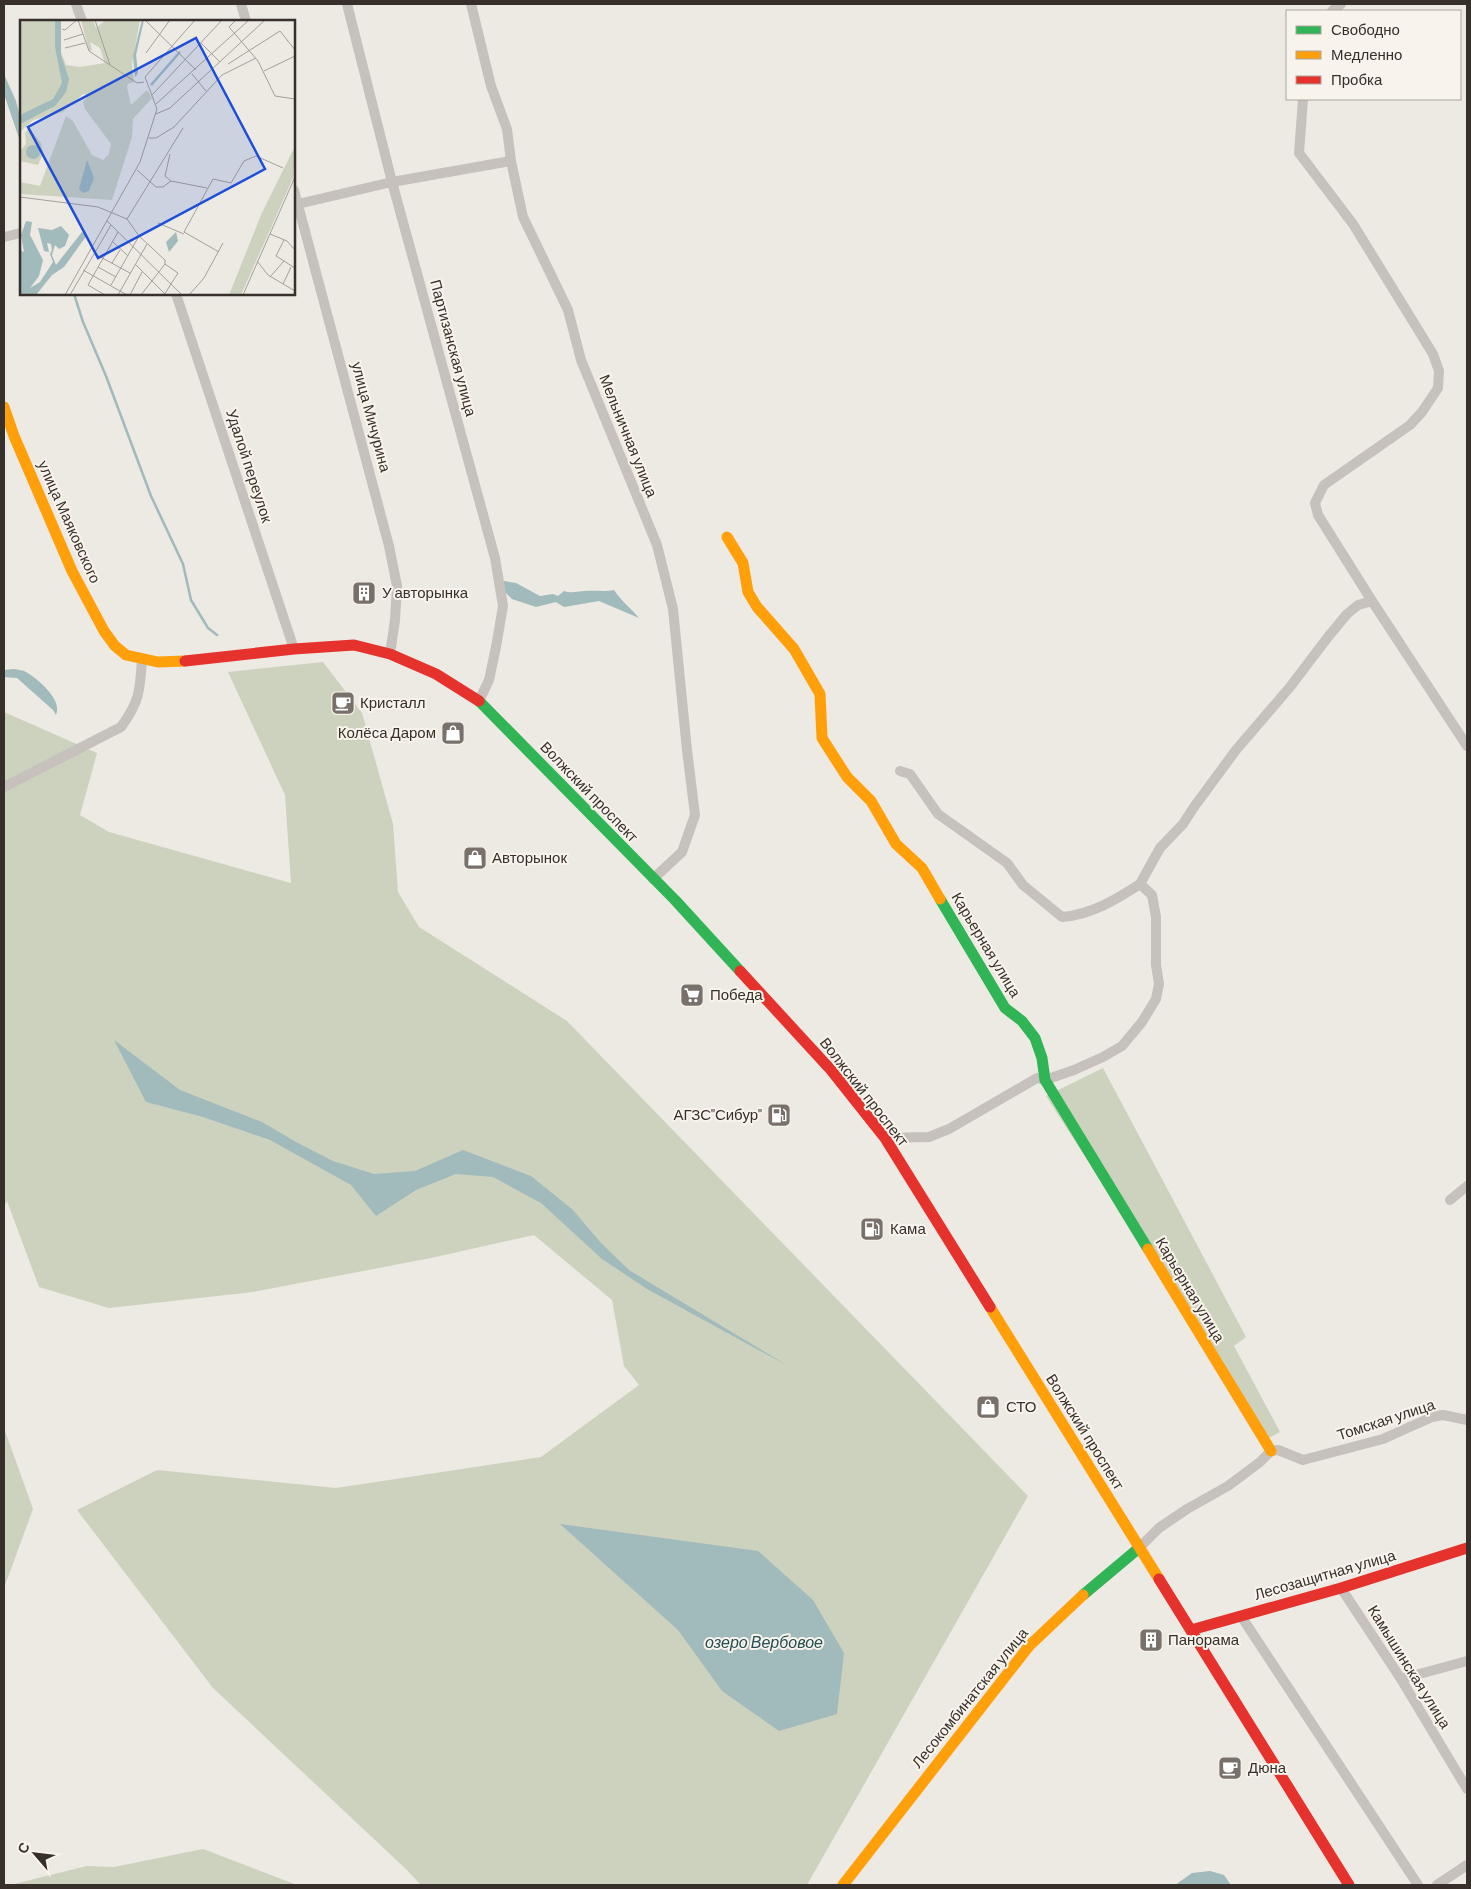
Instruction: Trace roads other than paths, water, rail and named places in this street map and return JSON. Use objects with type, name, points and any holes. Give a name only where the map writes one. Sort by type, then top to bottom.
[{"type":"main road","name":"улица Маяковского","points":[[4,407],[14,436],[72,571],[104,631],[115,646]]},
{"type":"main road","name":"Карьерная улица","points":[[727,537],[743,563],[748,592],[757,607],[794,649],[820,694],[822,738],[847,777],[870,801],[896,844],[922,868],[1005,1008],[1016,1014],[1029,1026],[1042,1056],[1046,1080],[1271,1452]]},
{"type":"main road","name":"Волжский проспект","points":[[115,646],[126,655],[158,662],[354,645],[390,654],[436,674],[479,701],[675,900],[830,1070],[885,1138],[1349,1885]]},
{"type":"main road","name":"Лесокомбинатская улица","points":[[843,1885],[1029,1646],[1078,1600],[1139,1548]]},
{"type":"main road","name":"Лесозащитная улица","points":[[1190,1630],[1341,1588],[1467,1548]]},
{"type":"street","points":[[76,4],[82,20]]},
{"type":"street","points":[[241,4],[246,20]]},
{"type":"street","name":"Партизанская улица","points":[[347,4],[392,182],[499,578],[503,606],[489,680],[479,701]]},
{"type":"street","name":"Мельничная улица","points":[[471,4],[491,86],[507,129],[511,162],[523,217],[568,310],[581,360],[657,545],[673,609],[695,814],[682,852],[653,879]]},
{"type":"street","points":[[1303,100],[1299,153],[1353,224],[1433,354],[1440,371],[1438,388],[1422,412],[1410,425],[1324,485],[1315,503],[1318,515],[1467,746]]},
{"type":"street","points":[[298,204],[392,182],[511,162]]},
{"type":"street","name":"улица Мичурина","points":[[295,194],[398,586],[398,600],[390,654]]},
{"type":"street","points":[[4,237],[20,233]]},
{"type":"street","name":"Удалой переулок","points":[[176,295],[294,649]]},
{"type":"street","points":[[900,771],[910,774],[938,814],[1007,863],[1023,885],[1062,917],[1075,916],[1115,900],[1140,884],[1160,848],[1183,824],[1236,750],[1290,688],[1328,637],[1347,614],[1358,605],[1372,601]]},
{"type":"street","points":[[4,787],[121,727],[132,712],[139,695],[142,659]]},
{"type":"street","points":[[885,1138],[929,1137],[949,1129],[1037,1078],[1046,1080],[1103,1058],[1122,1046],[1142,1022],[1156,999],[1160,984],[1156,965],[1156,917],[1152,895],[1140,884]]},
{"type":"street","points":[[1450,1200],[1467,1186]]},
{"type":"street","name":"Томская улица","points":[[1271,1452],[1278,1450],[1303,1460],[1383,1438],[1432,1417],[1443,1415],[1467,1420]]},
{"type":"street","points":[[1139,1548],[1159,1528],[1187,1509],[1228,1486],[1271,1452]]},
{"type":"street","name":"Камышинская улица","points":[[1341,1588],[1401,1679],[1467,1789]]},
{"type":"street","points":[[1241,1616],[1418,1885]]},
{"type":"street","points":[[1401,1679],[1467,1661]]},
{"type":"street","points":[[1438,1885],[1467,1865]]},
{"type":"water","points":[[4,74],[16,101],[20,116],[20,141],[4,94]]},
{"type":"water","points":[[504,581],[516,583],[540,596],[553,594],[558,596],[564,591],[614,590],[639,618],[599,601],[564,607],[556,602],[536,607],[512,599],[504,591]]},
{"type":"water","points":[[14,669],[26,672],[48,691],[56,703],[56,715],[53,710],[17,678],[4,677],[4,670]]},
{"type":"water","points":[[114,1040],[180,1090],[262,1122],[333,1161],[374,1174],[415,1171],[463,1150],[531,1176],[573,1210],[601,1243],[629,1270],[788,1366],[647,1289],[602,1259],[541,1203],[493,1177],[456,1174],[416,1190],[376,1216],[351,1185],[270,1140],[203,1117],[146,1102]]},
{"type":"water","name":"озеро Вербовое","points":[[560,1524],[758,1551],[813,1600],[844,1653],[837,1714],[779,1731],[722,1691],[678,1630]]},
{"type":"water","points":[[1210,1871],[1224,1875],[1231,1885],[1175,1885],[1192,1873]]},
{"type":"waterway","points":[[74,295],[83,322],[106,376],[151,496],[183,564],[191,600],[208,628],[217,635]]},
{"type":"place","name":"У авторынка","points":[[364,593]]},
{"type":"place","name":"Кристалл","points":[[343,703]]},
{"type":"place","name":"Колёса Даром","points":[[453,733]]},
{"type":"place","name":"Авторынок","points":[[475,858]]},
{"type":"place","name":"Победа","points":[[692,995]]},
{"type":"place","name":"АГЗС\"Сибур\"","points":[[779,1115]]},
{"type":"place","name":"Кама","points":[[872,1229]]},
{"type":"place","name":"СТО","points":[[988,1407]]},
{"type":"place","name":"Панорама","points":[[1151,1640]]},
{"type":"place","name":"Дюна","points":[[1230,1768]]}]
